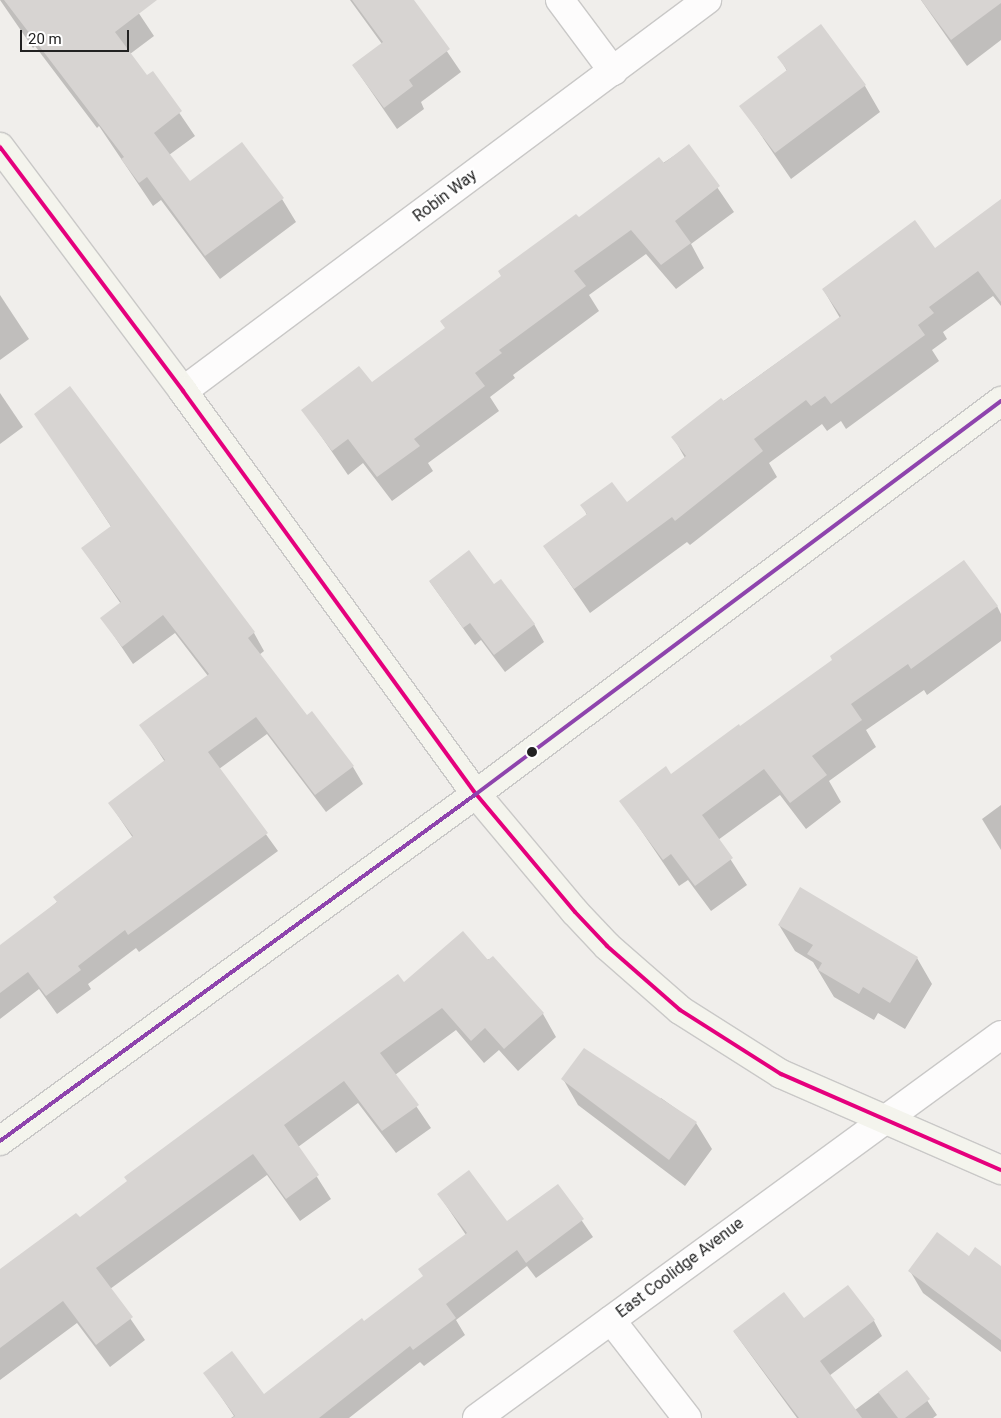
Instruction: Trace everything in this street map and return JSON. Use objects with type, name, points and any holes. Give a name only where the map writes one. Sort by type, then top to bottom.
[{"type":"street","points":[[560,0],[613,71]]},
{"type":"street","name":"Robin Way","points":[[184,391],[707,0]]},
{"type":"street","points":[[0,147],[184,391],[476,794],[575,912],[607,946],[680,1010],[781,1074],[1001,1170]]},
{"type":"street","points":[[0,1142],[476,794],[1001,402]]},
{"type":"street","name":"East Coolidge Avenue","points":[[477,1418],[1001,1035]]},
{"type":"street","points":[[611,1320],[687,1418]]},
{"type":"building","points":[[4,0],[157,0],[115,32],[147,75],[153,71],[182,111],[154,133],[190,181],[242,142],[284,198],[205,256],[147,177],[139,183],[121,159],[124,157]]},
{"type":"building","points":[[352,0],[414,0],[450,49],[409,80],[413,86],[384,108],[352,65],[383,42]]},
{"type":"building","points":[[921,0],[1001,0],[1001,3],[951,40]]},
{"type":"building","points":[[821,24],[866,85],[775,153],[739,106],[787,70],[777,57]]},
{"type":"building","points":[[689,144],[720,186],[675,221],[691,243],[661,265],[631,230],[574,271],[586,286],[499,350],[502,353],[475,373],[485,386],[414,439],[420,446],[377,477],[348,439],[332,451],[301,410],[359,366],[372,382],[445,328],[440,321],[501,276],[498,271],[576,214],[579,217],[659,157],[664,163]]},
{"type":"building","points":[[1001,199],[1001,302],[978,271],[929,307],[934,313],[918,325],[925,335],[831,404],[825,396],[811,406],[806,400],[754,439],[763,451],[675,521],[672,517],[574,589],[543,546],[587,514],[580,505],[612,482],[627,502],[686,456],[671,437],[721,398],[724,401],[841,316],[822,289],[915,220],[935,248]]},
{"type":"building","points":[[70,386],[255,632],[248,638],[307,715],[312,711],[354,766],[315,795],[256,717],[208,752],[268,833],[128,935],[125,930],[78,966],[81,970],[46,996],[28,972],[0,993],[0,945],[57,902],[53,897],[133,836],[108,803],[165,760],[139,725],[209,674],[163,615],[122,647],[100,618],[121,602],[81,548],[111,526],[34,414]]},
{"type":"building","points":[[469,550],[494,584],[501,579],[535,624],[494,655],[470,623],[463,628],[429,581]]},
{"type":"building","points":[[964,560],[998,606],[911,669],[908,664],[851,704],[862,720],[812,756],[827,775],[790,803],[764,769],[702,815],[733,858],[695,886],[671,854],[663,860],[619,801],[666,766],[671,774],[739,724],[740,726],[832,660],[830,656]]},
{"type":"building","points":[[800,887],[918,957],[890,1003],[863,987],[859,994],[818,970],[822,963],[807,954],[813,945],[778,925]]},
{"type":"building","points":[[463,931],[488,960],[493,956],[544,1013],[504,1049],[485,1028],[471,1041],[442,1008],[380,1053],[419,1105],[382,1131],[344,1081],[284,1125],[319,1175],[286,1199],[253,1154],[96,1268],[133,1317],[96,1345],[63,1301],[0,1348],[0,1269],[76,1213],[80,1217],[127,1181],[124,1177],[398,974],[404,982]]},
{"type":"building","points":[[584,1048],[697,1122],[669,1160],[561,1079]]},
{"type":"building","points":[[469,1170],[507,1221],[558,1184],[584,1219],[526,1263],[517,1250],[446,1304],[456,1318],[413,1350],[410,1346],[319,1418],[232,1418],[235,1416],[203,1373],[232,1351],[264,1394],[362,1318],[364,1321],[423,1276],[418,1269],[467,1233],[437,1194]]},
{"type":"building","points":[[937,1232],[969,1256],[975,1247],[1001,1266],[1001,1340],[908,1271]]},
{"type":"building","points":[[848,1285],[875,1320],[820,1361],[862,1418],[799,1418],[733,1331],[784,1292],[804,1318]]},
{"type":"building","points":[[907,1370],[930,1399],[905,1418],[898,1418],[878,1392]]},
{"type":"transit line","points":[[0,147],[183,391],[476,794],[575,912],[607,946],[680,1010],[781,1074],[1001,1170]]},
{"type":"transit line","points":[[0,1141],[476,794],[1001,401]]}]
